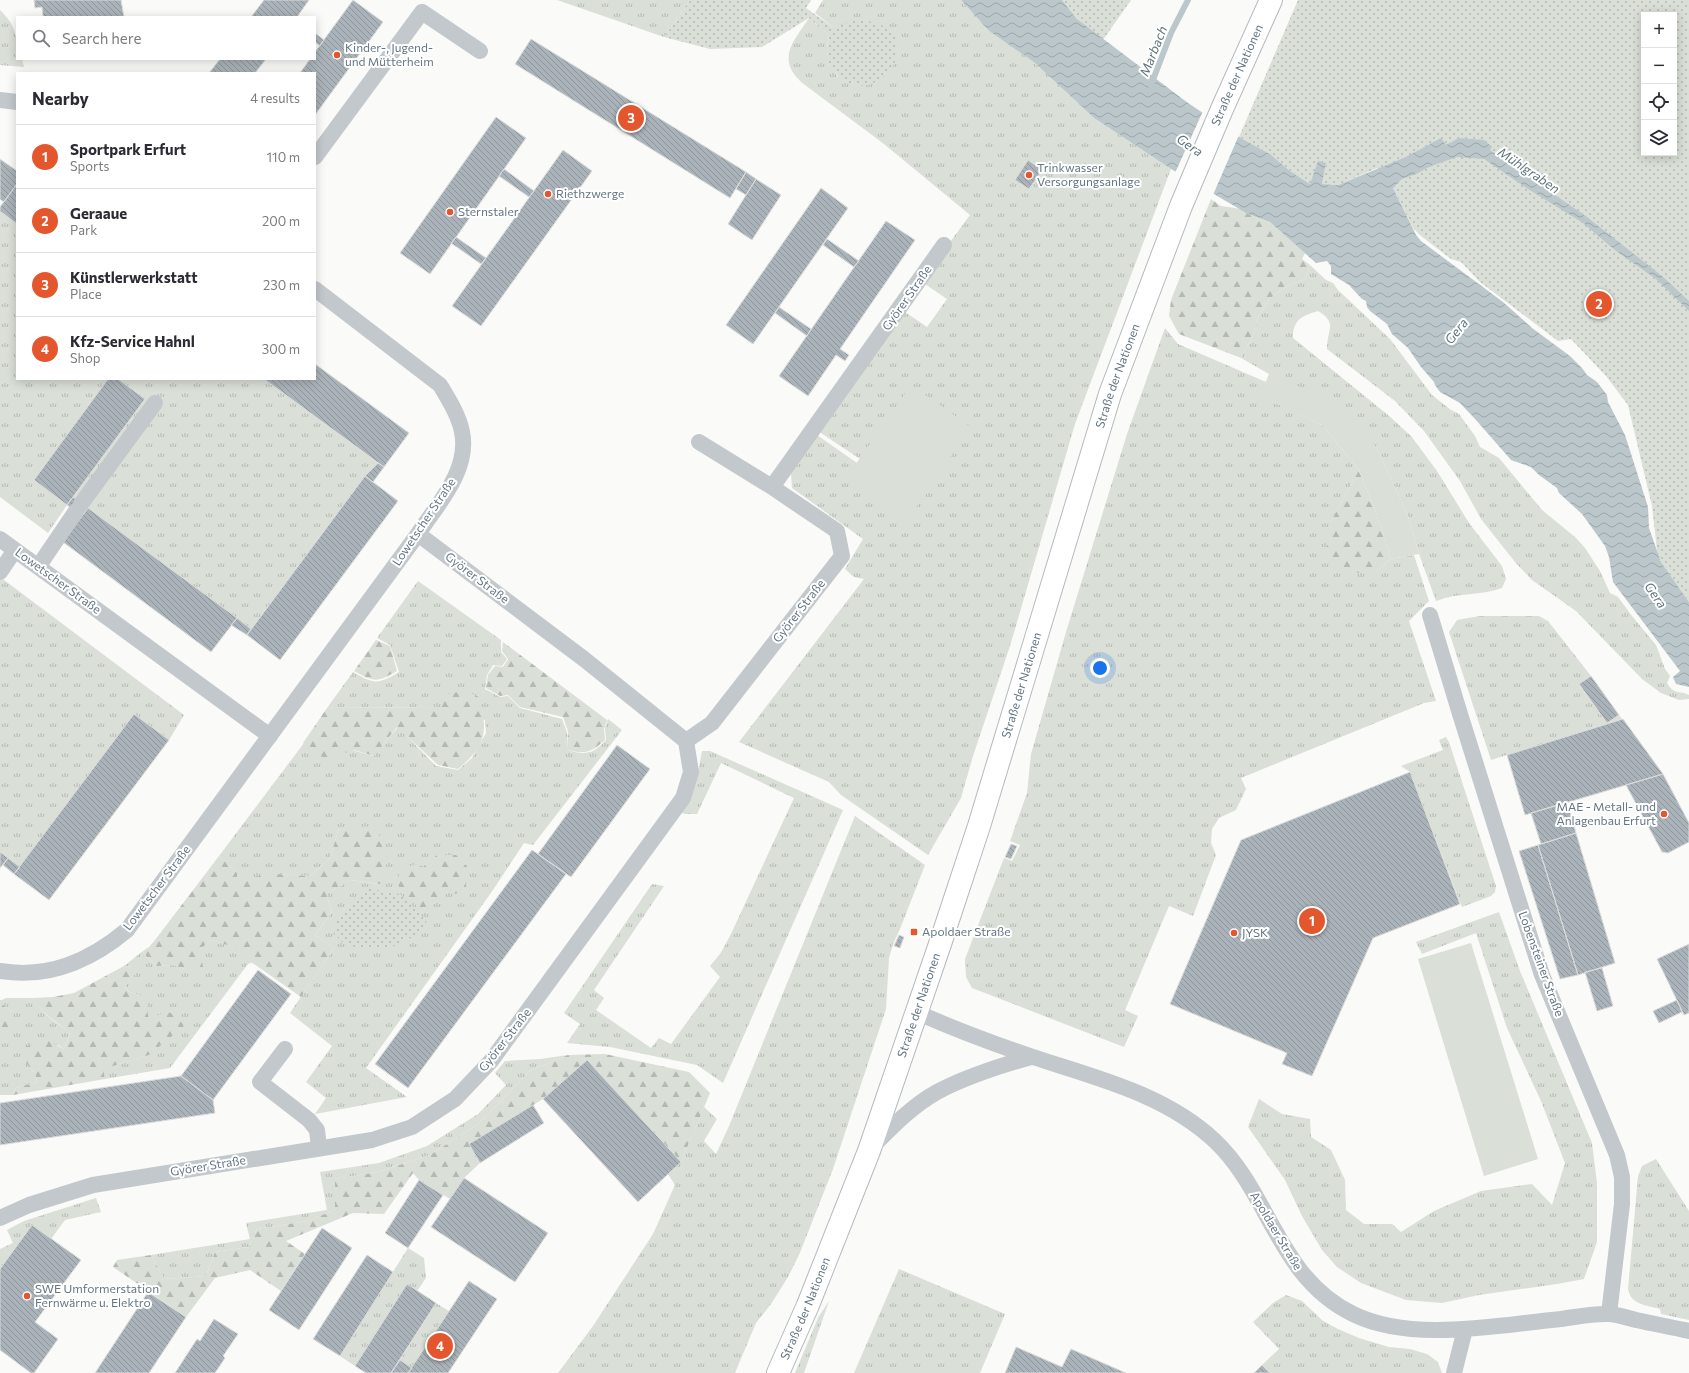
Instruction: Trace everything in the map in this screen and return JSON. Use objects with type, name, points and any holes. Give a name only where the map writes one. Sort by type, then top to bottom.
[{"type":"main road","name":"Straße der Nationen","points":[[778,1373],[808,1305],[869,1151],[979,826],[1110,394],[1181,206],[1222,109],[1271,0]]},
{"type":"street","points":[[316,156],[422,12],[480,51]]},
{"type":"street","points":[[0,100],[16,102]]},
{"type":"street","name":"Györer Straße","points":[[772,487],[944,245]]},
{"type":"street","name":"Lowetscher Straße","points":[[0,971],[27,974],[47,972],[65,966],[104,947],[127,930],[418,534],[453,481],[462,461],[462,433],[452,405],[440,385],[316,290]]},
{"type":"street","points":[[38,567],[79,507],[155,403]]},
{"type":"street","name":"Györer Straße","points":[[686,741],[712,723],[842,556],[837,531],[772,487],[699,442]]},
{"type":"street","name":"Györer Straße","points":[[0,1218],[29,1205],[93,1185],[372,1140],[412,1127],[454,1099],[491,1061],[683,798],[691,772],[686,741],[584,659],[418,534]]},
{"type":"street","name":"Lowetscher Straße","points":[[0,539],[270,736]]},
{"type":"street","points":[[0,572],[15,550]]},
{"type":"street","name":"Lobensteiner Straße","points":[[1430,615],[1542,975],[1616,1155],[1622,1177],[1622,1204],[1609,1314]]},
{"type":"street","name":"Apoldaer Straße","points":[[916,1012],[1031,1057],[1118,1084],[1146,1096],[1196,1125],[1216,1142],[1240,1171],[1297,1268],[1324,1297],[1353,1314],[1384,1326],[1417,1329],[1465,1329],[1609,1314],[1689,1331]]},
{"type":"street","points":[[285,1049],[260,1082],[309,1120],[317,1130],[319,1148]]},
{"type":"street","points":[[869,1151],[894,1124],[937,1092],[994,1067],[1031,1057]]},
{"type":"street","points":[[1454,1373],[1465,1329]]},
{"type":"green space","points":[[557,0],[690,0],[664,37]]},
{"type":"green space","points":[[690,0],[811,0],[806,8],[834,28],[855,19],[879,23],[895,36],[897,50],[896,58],[893,66],[880,80],[863,86],[847,82],[840,78],[829,62],[827,52],[829,35],[809,18],[762,47],[710,49],[664,37]]},
{"type":"green space","points":[[823,0],[961,0],[989,31],[1035,63],[1094,118],[1171,169],[1075,424],[1010,646],[973,756],[961,798],[928,855],[841,795],[829,782],[739,742],[864,579],[854,577],[845,569],[863,539],[792,488],[791,474],[817,435],[857,463],[860,459],[818,431],[905,312],[927,327],[947,299],[925,284],[945,249],[970,215],[884,144],[801,82],[793,73],[789,62],[790,48],[809,18],[829,35],[827,47],[828,57],[831,66],[838,77],[834,28],[815,13]]},
{"type":"green space","points":[[1062,0],[1131,0],[1103,40],[1077,19]]},
{"type":"green space","points":[[1298,0],[1689,0],[1689,602],[1661,562],[1657,550],[1652,506],[1628,405],[1606,376],[1571,339],[1558,341],[1480,282],[1461,262],[1451,259],[1421,236],[1413,228],[1393,188],[1377,168],[1338,185],[1322,184],[1326,163],[1310,184],[1290,171],[1270,154],[1239,137]]},
{"type":"green space","points":[[0,10],[13,27],[16,38],[16,60],[22,60],[24,67],[0,65]]},
{"type":"green space","points":[[1211,199],[1221,206],[1242,209],[1248,214],[1270,222],[1305,253],[1302,259],[1310,265],[1305,279],[1289,285],[1269,299],[1257,320],[1253,335],[1241,358],[1179,334],[1169,316],[1171,300]]},
{"type":"green space","points":[[0,211],[16,222],[16,380],[107,380],[34,480],[67,505],[48,533],[0,497]]},
{"type":"green space","points":[[1310,265],[1326,280],[1333,283],[1338,290],[1390,339],[1432,395],[1451,410],[1459,414],[1475,436],[1480,447],[1499,458],[1542,510],[1575,537],[1585,548],[1600,571],[1610,593],[1618,597],[1656,645],[1665,669],[1670,676],[1667,683],[1674,691],[1689,695],[1689,699],[1679,700],[1661,693],[1642,679],[1576,611],[1532,580],[1515,562],[1481,519],[1460,481],[1424,431],[1395,401],[1327,349],[1330,323],[1324,315],[1318,311],[1307,315],[1297,322],[1293,332],[1293,338],[1388,415],[1411,436],[1437,471],[1469,523],[1502,566],[1506,579],[1502,588],[1486,592],[1453,596],[1436,601],[1419,554],[1408,516],[1377,448],[1269,374],[1241,358],[1253,335],[1257,320],[1269,299],[1289,285],[1305,279]]},
{"type":"green space","points":[[1165,328],[1178,344],[1266,382],[1261,396],[1322,425],[1359,470],[1330,523],[1375,572],[1391,559],[1414,555],[1429,601],[1409,621],[1436,701],[1424,703],[1241,778],[1246,789],[1236,810],[1219,818],[1212,829],[1211,843],[1216,855],[1193,916],[1169,906],[1125,1010],[1138,1016],[1124,1047],[972,988],[966,977],[965,959],[1004,858],[1012,861],[1020,845],[1010,841],[1027,793],[1031,754],[1066,632],[1127,434]]},
{"type":"green space","points":[[1269,374],[1327,398],[1353,419],[1377,448],[1408,516],[1419,554],[1391,559],[1376,513],[1359,470],[1322,425],[1260,396]]},
{"type":"green space","points":[[119,380],[265,380],[378,463],[365,476],[251,629],[73,497],[145,399]]},
{"type":"green space","points":[[911,385],[971,427],[906,522],[845,480]]},
{"type":"green space","points":[[1359,470],[1376,513],[1391,559],[1375,572],[1342,574],[1326,551],[1330,523]]},
{"type":"green space","points":[[0,577],[184,715],[169,740],[134,714],[20,867],[0,852]]},
{"type":"green space","points":[[418,581],[501,640],[501,652],[507,659],[502,666],[493,665],[487,675],[485,689],[500,697],[508,696],[520,708],[562,719],[567,732],[567,750],[584,753],[597,749],[606,740],[605,728],[608,719],[622,730],[533,845],[524,843],[493,890],[366,1068],[407,1097],[315,1114],[326,1098],[306,1082],[332,1046],[290,1013],[334,948],[315,935],[332,912],[326,894],[351,880],[379,884],[339,828],[330,858],[310,876],[277,874],[237,888],[237,873],[219,856],[304,743],[326,758],[352,750],[373,756],[398,727],[436,766],[458,770],[472,758],[486,733],[485,720],[441,707],[327,708],[353,672],[371,681],[381,681],[399,672],[390,645],[377,638]]},
{"type":"green space","points":[[1480,616],[1539,616],[1548,621],[1591,676],[1579,685],[1607,723],[1619,715],[1622,719],[1491,760],[1449,632],[1457,620]]},
{"type":"green space","points":[[376,640],[390,646],[397,671],[385,678],[376,680],[354,671]]},
{"type":"green space","points":[[503,642],[607,720],[604,729],[605,740],[592,750],[579,752],[567,750],[568,731],[563,717],[520,707],[508,695],[500,696],[486,688],[488,675],[495,666],[503,667],[508,659],[502,651]]},
{"type":"green space","points":[[466,691],[479,697],[484,719],[484,728],[480,745],[468,760],[458,769],[438,765],[397,727],[374,756],[354,750],[325,759],[303,743],[327,708],[441,707],[446,694]]},
{"type":"green space","points":[[1446,737],[1449,742],[1496,886],[1495,892],[1491,896],[1462,907],[1410,772],[1401,766],[1443,750],[1439,740]]},
{"type":"green space","points":[[702,751],[710,751],[843,810],[723,1083],[697,1065],[610,1047],[567,1043],[580,1024],[564,1013],[652,884],[664,886],[594,990],[604,998],[596,1010],[651,1048],[659,1038],[671,1044],[720,977],[710,966],[720,954],[730,936],[794,798],[721,763],[697,814],[685,814],[679,812],[697,778]]},
{"type":"green space","points":[[855,816],[925,865],[893,944],[889,958],[886,1009],[833,1169],[799,1255],[788,1277],[771,1304],[756,1323],[735,1373],[558,1373],[593,1326],[653,1234],[675,1185],[668,1174],[681,1162],[704,1107],[717,1119],[704,1141],[716,1154],[729,1126]]},
{"type":"green space","points":[[376,826],[388,859],[380,884],[351,880],[326,894],[332,912],[315,935],[334,948],[301,997],[227,945],[212,940],[200,949],[203,967],[187,970],[174,965],[156,966],[145,955],[143,951],[155,940],[219,856],[237,873],[237,887],[253,877],[277,874],[310,876],[330,858],[339,828]]},
{"type":"green space","points":[[437,855],[456,855],[467,866],[466,888],[460,893],[452,894],[444,889],[438,895],[432,906],[422,911],[397,884],[400,869],[417,864],[423,867]]},
{"type":"green space","points":[[366,888],[400,894],[426,920],[427,928],[417,935],[388,949],[360,949],[342,942],[333,933],[338,917]]},
{"type":"green space","points":[[1499,912],[1520,971],[1592,1143],[1597,1183],[1597,1242],[1584,1279],[1479,1295],[1442,1303],[1406,1300],[1361,1283],[1337,1267],[1322,1250],[1302,1216],[1285,1180],[1248,1127],[1259,1099],[1282,1114],[1310,1119],[1311,1137],[1331,1150],[1345,1180],[1346,1210],[1364,1224],[1392,1224],[1401,1232],[1434,1211],[1481,1191],[1532,1184],[1552,1205],[1565,1163],[1541,1101],[1507,1028],[1476,933],[1422,954],[1416,942]]},
{"type":"green space","points":[[212,940],[227,945],[253,962],[248,964],[170,1068],[105,1079],[102,1069],[149,1055],[148,1017],[140,995],[129,992],[125,987],[132,967],[124,966],[143,951],[156,966],[174,965],[187,970],[200,949]]},
{"type":"green space","points":[[1471,943],[1538,1159],[1484,1176],[1418,959]]},
{"type":"green space","points":[[124,966],[132,967],[137,972],[125,987],[129,992],[148,999],[147,1009],[149,1020],[166,1011],[177,1016],[184,1026],[149,1055],[103,1069],[105,1079],[13,1095],[16,1088],[37,1082],[35,1073],[24,1061],[25,1047],[45,1039],[64,1049],[70,1033],[42,1010],[34,1001],[34,998],[53,997],[74,993]]},
{"type":"green space","points":[[6,998],[34,998],[34,1001],[46,1014],[70,1032],[64,1049],[58,1045],[24,1061],[35,1073],[37,1082],[16,1088],[13,1095],[0,1095],[0,1032],[3,1032],[12,1012],[2,1004],[2,1000]]},
{"type":"green space","points":[[0,1000],[2,1000],[2,1004],[12,1012],[14,1022],[3,1032],[0,1032]]},
{"type":"green space","points":[[605,1054],[689,1072],[710,1093],[681,1162],[587,1060],[543,1099],[469,1144],[480,1163],[464,1178],[450,1199],[419,1180],[413,1173],[384,1214],[353,1213],[286,1241],[305,1254],[281,1291],[250,1270],[215,1278],[186,1317],[113,1267],[117,1260],[151,1255],[164,1279],[206,1276],[215,1252],[249,1247],[257,1229],[307,1221],[335,1210],[335,1179],[378,1172],[430,1155],[478,1124],[530,1071],[568,1055]]},
{"type":"green space","points":[[568,1055],[530,1071],[478,1124],[430,1155],[378,1172],[335,1179],[335,1210],[307,1221],[257,1229],[249,1247],[215,1252],[206,1276],[164,1279],[151,1255],[250,1239],[246,1223],[327,1210],[320,1172],[379,1163],[427,1146],[478,1114],[506,1085],[495,1073],[505,1061],[540,1059]]},
{"type":"green space","points":[[1656,1159],[1689,1211],[1689,1320],[1661,1314],[1660,1309],[1640,1304],[1632,1298],[1628,1289],[1638,1176],[1642,1166]]},
{"type":"green space","points":[[96,1198],[101,1212],[65,1220],[51,1239],[32,1225],[0,1269],[0,1249],[13,1243],[7,1230],[24,1221]]},
{"type":"green space","points":[[408,1248],[424,1258],[426,1278],[417,1291],[407,1284],[355,1366],[340,1356]]},
{"type":"green space","points":[[899,1269],[1005,1314],[980,1373],[854,1373]]},
{"type":"green space","points":[[1286,1295],[1302,1301],[1323,1321],[1359,1338],[1389,1347],[1410,1349],[1427,1354],[1438,1362],[1442,1373],[1270,1373],[1262,1365],[1279,1349],[1253,1322],[1273,1303]]},
{"type":"green space","points":[[829,1301],[804,1373],[795,1373],[818,1318]]},
{"type":"green space","points":[[436,1303],[449,1311],[412,1368],[400,1360]]},
{"type":"water","name":"Gera","points":[[961,0],[1062,0],[1077,19],[1188,103],[1239,137],[1270,154],[1290,171],[1310,184],[1318,161],[1326,163],[1322,184],[1338,185],[1406,157],[1441,138],[1446,145],[1459,138],[1484,140],[1492,147],[1490,150],[1587,217],[1662,276],[1689,301],[1689,311],[1656,279],[1616,251],[1583,223],[1528,189],[1484,159],[1457,157],[1431,166],[1402,179],[1393,188],[1416,235],[1421,241],[1503,302],[1532,328],[1570,356],[1587,375],[1597,382],[1607,395],[1608,402],[1625,435],[1648,507],[1649,528],[1661,562],[1689,602],[1689,687],[1676,684],[1673,677],[1680,671],[1613,582],[1609,557],[1605,546],[1582,514],[1559,493],[1557,488],[1531,467],[1511,460],[1460,403],[1440,392],[1408,348],[1392,334],[1387,324],[1370,311],[1367,307],[1366,301],[1362,299],[1349,285],[1331,274],[1331,266],[1327,261],[1316,263],[1270,222],[1248,214],[1171,169],[1094,118],[1035,63],[989,31]]},
{"type":"pier","points":[[1203,111],[1239,135],[1213,195],[1175,173]]},
{"type":"building","points":[[34,0],[121,0],[124,16],[43,16],[42,7],[35,8]]},
{"type":"building","points":[[264,0],[309,0],[298,16],[252,16]]},
{"type":"building","name":"Kinder-, Jugend- und Mütterheim","points":[[353,0],[383,22],[316,114],[316,72],[301,72],[309,60],[316,60],[316,51]]},
{"type":"building","points":[[316,34],[324,40],[320,46],[316,43]]},
{"type":"building","points":[[531,39],[746,172],[730,198],[515,64]]},
{"type":"building","points":[[219,60],[265,60],[256,72],[210,72]]},
{"type":"building","points":[[496,117],[526,138],[430,274],[400,253]]},
{"type":"building","points":[[563,150],[592,171],[481,326],[452,306]]},
{"type":"building","points":[[0,159],[16,170],[16,185],[4,202],[0,199]]},
{"type":"building","name":"Trinkwasser Versorgungsanlage","points":[[1028,160],[1042,170],[1029,189],[1015,180]]},
{"type":"building","points":[[504,169],[534,191],[529,197],[499,176]]},
{"type":"building","points":[[746,172],[756,179],[746,195],[736,189]]},
{"type":"building","points":[[756,179],[781,195],[752,240],[728,224]]},
{"type":"building","points":[[16,185],[16,223],[0,211],[0,207]]},
{"type":"building","points":[[821,188],[848,208],[753,344],[726,325]]},
{"type":"building","points":[[886,221],[915,240],[840,349],[849,355],[845,361],[836,355],[808,396],[779,376]]},
{"type":"building","points":[[456,237],[486,258],[481,264],[451,243]]},
{"type":"building","points":[[827,239],[859,261],[854,267],[823,245]]},
{"type":"building","points":[[779,307],[811,329],[807,336],[775,313]]},
{"type":"building","points":[[316,365],[409,433],[384,467],[265,380],[316,380]]},
{"type":"building","points":[[107,380],[119,380],[145,399],[67,505],[34,480]]},
{"type":"building","points":[[378,463],[384,467],[373,482],[365,476]]},
{"type":"building","points":[[365,476],[398,501],[280,660],[247,635]]},
{"type":"building","points":[[73,497],[88,508],[82,515],[67,505]]},
{"type":"building","points":[[88,508],[237,618],[211,652],[63,542]]},
{"type":"building","points":[[237,618],[251,629],[247,635],[231,625]]},
{"type":"building","points":[[1591,676],[1619,715],[1607,723],[1579,684]]},
{"type":"building","points":[[134,714],[169,740],[49,900],[14,874]]},
{"type":"building","points":[[1623,719],[1663,774],[1525,815],[1507,755]]},
{"type":"building","points":[[617,745],[650,769],[571,877],[538,854]]},
{"type":"building","points":[[1410,772],[1460,904],[1373,938],[1312,1076],[1282,1064],[1287,1053],[1170,1004],[1241,840]]},
{"type":"building","points":[[1663,774],[1689,823],[1689,842],[1668,853],[1662,852],[1626,785]]},
{"type":"building","points":[[1567,802],[1576,833],[1541,844],[1531,813]]},
{"type":"building","points":[[1576,833],[1615,963],[1578,975],[1538,845]]},
{"type":"building","points":[[1011,844],[1017,846],[1011,859],[1005,857]]},
{"type":"building","points":[[1538,845],[1578,975],[1560,979],[1519,851]]},
{"type":"building","points":[[532,850],[566,874],[408,1088],[375,1064]]},
{"type":"building","points":[[0,852],[8,858],[0,868]]},
{"type":"building","points":[[8,858],[20,867],[14,874],[3,865]]},
{"type":"building","points":[[899,935],[904,937],[900,948],[894,946]]},
{"type":"building","points":[[1689,944],[1689,1013],[1684,1015],[1657,959]]},
{"type":"building","points":[[1602,968],[1613,1006],[1597,1011],[1585,972]]},
{"type":"building","points":[[258,970],[291,994],[213,1100],[181,1076]]},
{"type":"building","points":[[1677,1000],[1682,1012],[1659,1023],[1653,1011]]},
{"type":"building","points":[[587,1060],[681,1162],[638,1202],[543,1099]]},
{"type":"building","points":[[181,1076],[213,1100],[215,1113],[0,1145],[0,1103]]},
{"type":"building","points":[[533,1105],[544,1123],[480,1163],[469,1144]]},
{"type":"building","points":[[464,1178],[548,1233],[515,1282],[431,1227]]},
{"type":"building","points":[[419,1180],[443,1195],[408,1248],[385,1233]]},
{"type":"building","name":"SWE Umformerstation Fernwärme u. Elektro","points":[[32,1225],[81,1260],[35,1322],[58,1339],[34,1373],[31,1373],[0,1350],[0,1269]]},
{"type":"building","points":[[322,1228],[352,1248],[299,1330],[269,1310]]},
{"type":"building","points":[[367,1255],[393,1272],[340,1356],[313,1339]]},
{"type":"building","points":[[469,1281],[497,1299],[448,1373],[408,1373]]},
{"type":"building","points":[[407,1284],[436,1303],[391,1373],[366,1373],[355,1366]]},
{"type":"building","points":[[148,1292],[186,1317],[149,1373],[95,1373]]},
{"type":"building","points":[[214,1319],[238,1334],[223,1356],[225,1358],[215,1373],[175,1373],[197,1339],[200,1341]]},
{"type":"building","points":[[1016,1347],[1062,1367],[1071,1349],[1126,1373],[1005,1373]]},
{"type":"building","points":[[400,1360],[412,1368],[408,1373],[391,1373]]},
{"type":"building","points":[[1262,1365],[1270,1373],[1254,1373]]},
{"type":"waterway","name":"Marbach","points":[[1151,85],[1171,33],[1188,0]]},
{"type":"place","name":"Kinder-, Jugend- und Mütterheim","points":[[337,55]]},
{"type":"place","name":"Künstlerwerkstatt","points":[[631,118]]},
{"type":"place","name":"Trinkwasser Versorgungsanlage","points":[[1029,175]]},
{"type":"place","name":"Riethzwerge","points":[[548,194]]},
{"type":"place","name":"Sternstaler","points":[[450,212]]},
{"type":"place","name":"Geraaue","points":[[1599,304]]},
{"type":"place","name":"MAE - Metall- und Anlagenbau Erfurt","points":[[1664,814]]},
{"type":"place","name":"Sportpark Erfurt","points":[[1312,921]]},
{"type":"place","name":"Apoldaer Straße","points":[[914,932]]},
{"type":"place","name":"JYSK","points":[[1234,933]]},
{"type":"place","name":"SWE Umformerstation Fernwärme u. Elektro","points":[[27,1296]]},
{"type":"place","name":"Kfz-Service Hahnl","points":[[440,1346]]},
{"type":"water label","name":"Mühlgraben","points":[[1529,170]]}]
